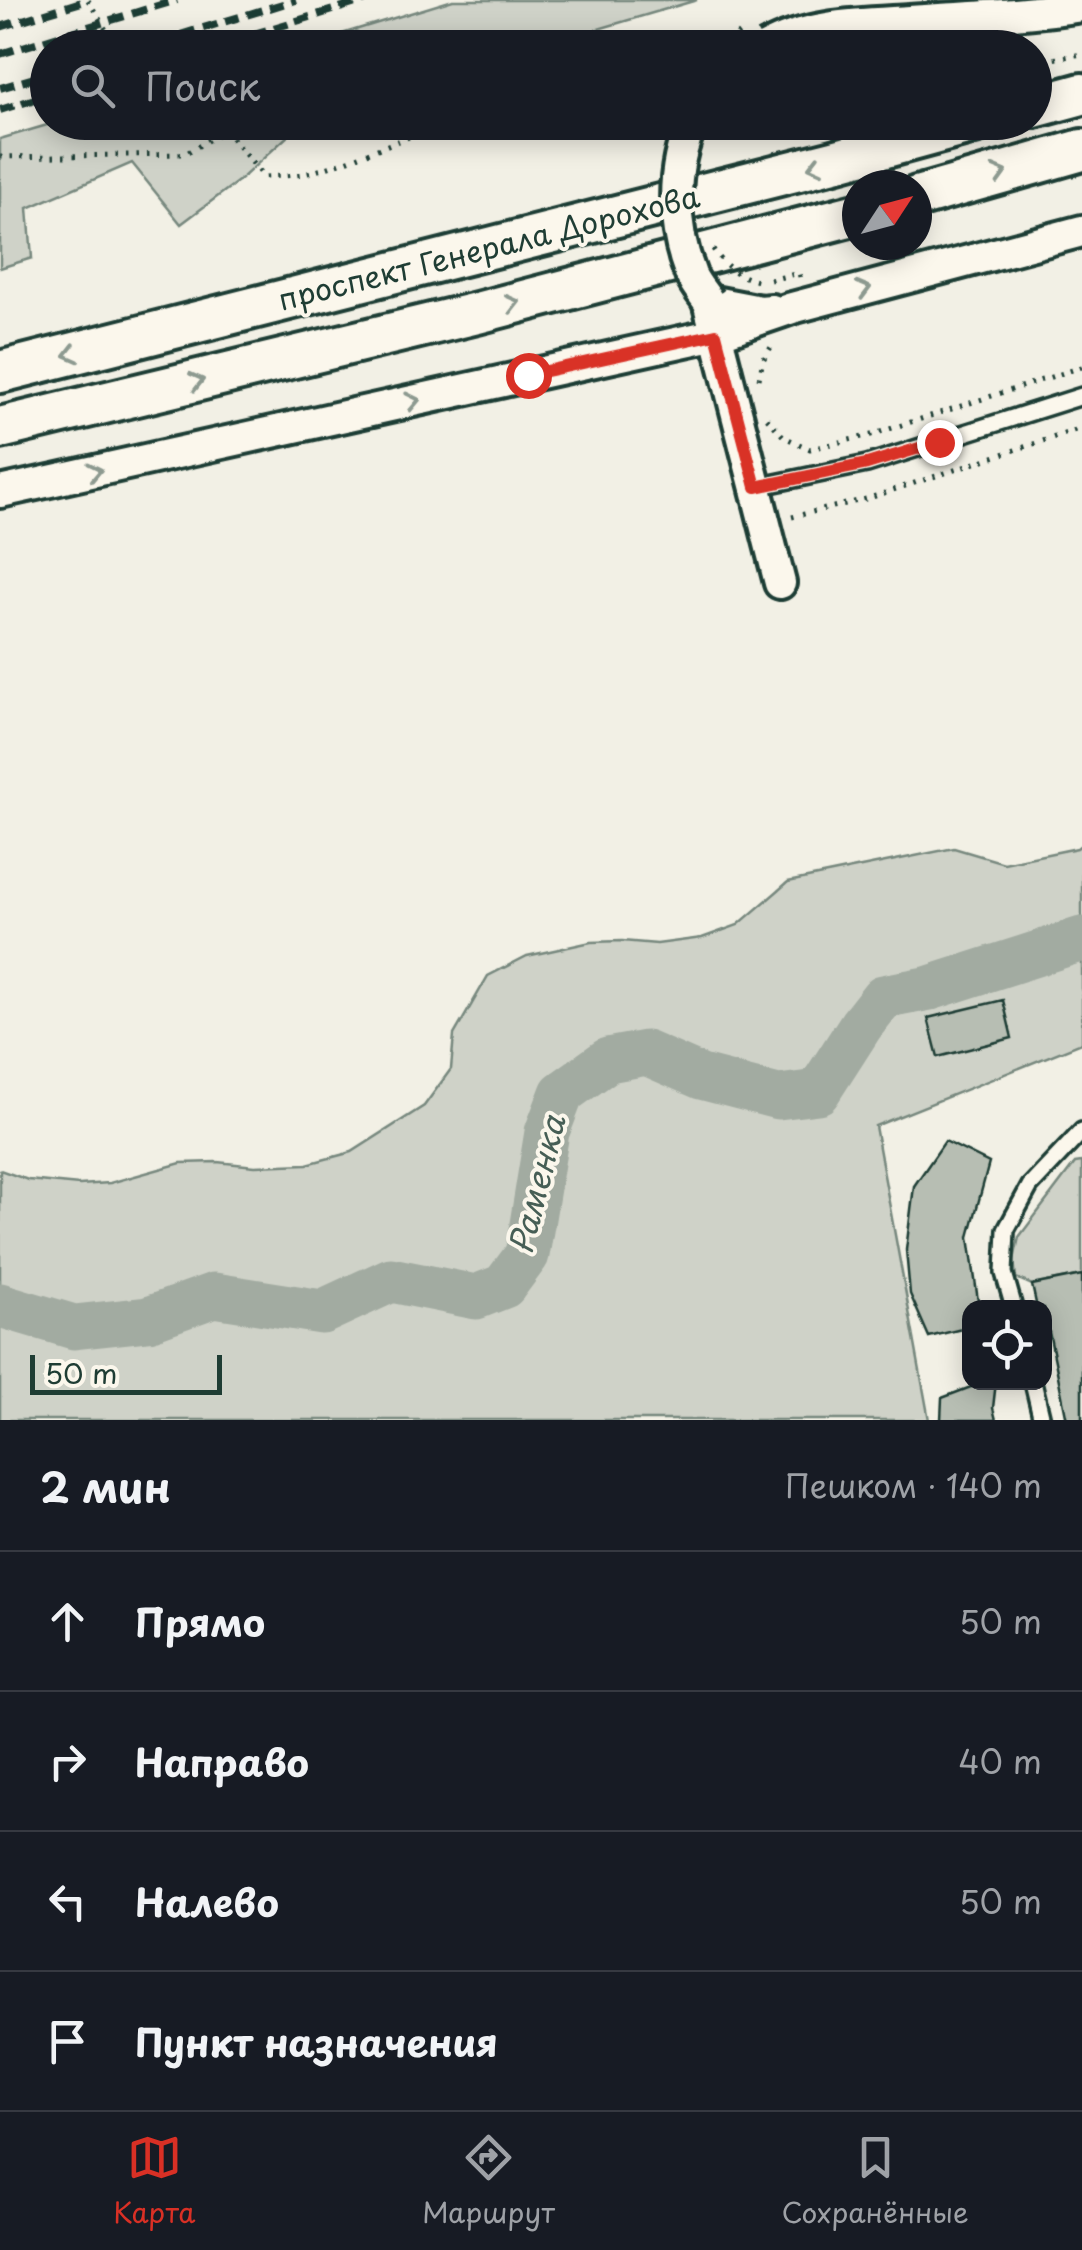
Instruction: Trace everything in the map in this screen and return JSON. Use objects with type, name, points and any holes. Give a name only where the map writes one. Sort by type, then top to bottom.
[{"type":"main road","points":[[1052,102],[1082,94]]},
{"type":"main road","name":"проспект Генерала Дорохова","points":[[0,372],[911,140]]},
{"type":"main road","points":[[932,193],[1082,150]]},
{"type":"main road","name":"проспект Генерала Дорохова","points":[[0,428],[476,313],[842,218]]},
{"type":"street","points":[[819,30],[1082,6]]},
{"type":"street","points":[[683,140],[675,183],[680,236],[692,278],[708,301],[780,584]]},
{"type":"street","points":[[0,492],[716,334],[792,308],[1082,231]]},
{"type":"street","points":[[708,301],[760,311],[792,308]]},
{"type":"lane","points":[[756,487],[867,464],[1082,396]]},
{"type":"lane","points":[[1012,1300],[1004,1274],[1006,1230],[1030,1186],[1082,1131]]},
{"type":"lane","points":[[1035,1390],[1042,1420]]},
{"type":"path","points":[[88,0],[106,30]]},
{"type":"path","points":[[1052,59],[1082,54]]},
{"type":"path","points":[[0,157],[184,154],[208,140]]},
{"type":"path","points":[[233,140],[264,177],[310,173],[400,140]]},
{"type":"path","points":[[710,245],[730,269],[749,280],[762,282]]},
{"type":"path","points":[[758,387],[762,360],[778,336]]},
{"type":"path","points":[[765,415],[784,437],[810,450],[872,435],[1082,367]]},
{"type":"path","points":[[764,524],[866,499],[1082,428]]},
{"type":"shaded area","points":[[453,0],[697,0],[595,30],[355,30]]},
{"type":"shaded area","points":[[30,130],[30,140],[283,140],[241,179],[181,224],[132,163],[28,208],[32,258],[0,268],[0,139]]},
{"type":"shaded area","points":[[1082,844],[1082,1043],[875,1126],[929,1420],[0,1420],[0,1170],[28,1180],[79,1185],[110,1183],[181,1163],[307,1164],[352,1152],[424,1106],[451,1069],[454,1035],[488,976],[527,956],[591,942],[657,944],[702,938],[738,925],[788,882],[954,848],[1004,863]]},
{"type":"shaded area","points":[[1082,1162],[1082,1275],[1032,1285],[1016,1278],[1014,1260],[1019,1237],[1075,1163]]},
{"type":"building","points":[[1003,1000],[1012,1038],[938,1057],[928,1018]]},
{"type":"building","points":[[945,1141],[989,1163],[969,1237],[978,1300],[962,1300],[962,1329],[929,1337],[910,1294],[906,1250],[914,1186]]},
{"type":"building","points":[[1082,1275],[1082,1420],[1067,1420],[1052,1347],[1052,1300],[1035,1300],[1032,1285]]},
{"type":"building","points":[[963,1390],[995,1390],[996,1420],[941,1420],[942,1398]]},
{"type":"waterway","name":"Раменка","points":[[0,1305],[74,1327],[148,1319],[214,1295],[322,1312],[391,1280],[476,1297],[504,1286],[527,1255],[547,1132],[562,1093],[608,1060],[646,1053],[701,1077],[778,1097],[818,1092],[883,997],[930,988],[1082,939]]},
{"type":"railway","points":[[0,27],[88,0]]},
{"type":"railway","points":[[79,30],[177,0]]},
{"type":"railway","points":[[197,30],[296,0]]},
{"type":"railway","points":[[267,30],[366,0]]},
{"type":"railway","points":[[0,54],[30,45]]},
{"type":"railway","points":[[0,88],[30,79]]},
{"type":"railway","points":[[0,110],[30,101]]},
{"type":"route","points":[[528,375],[716,334],[756,487],[867,464],[939,442]]}]
